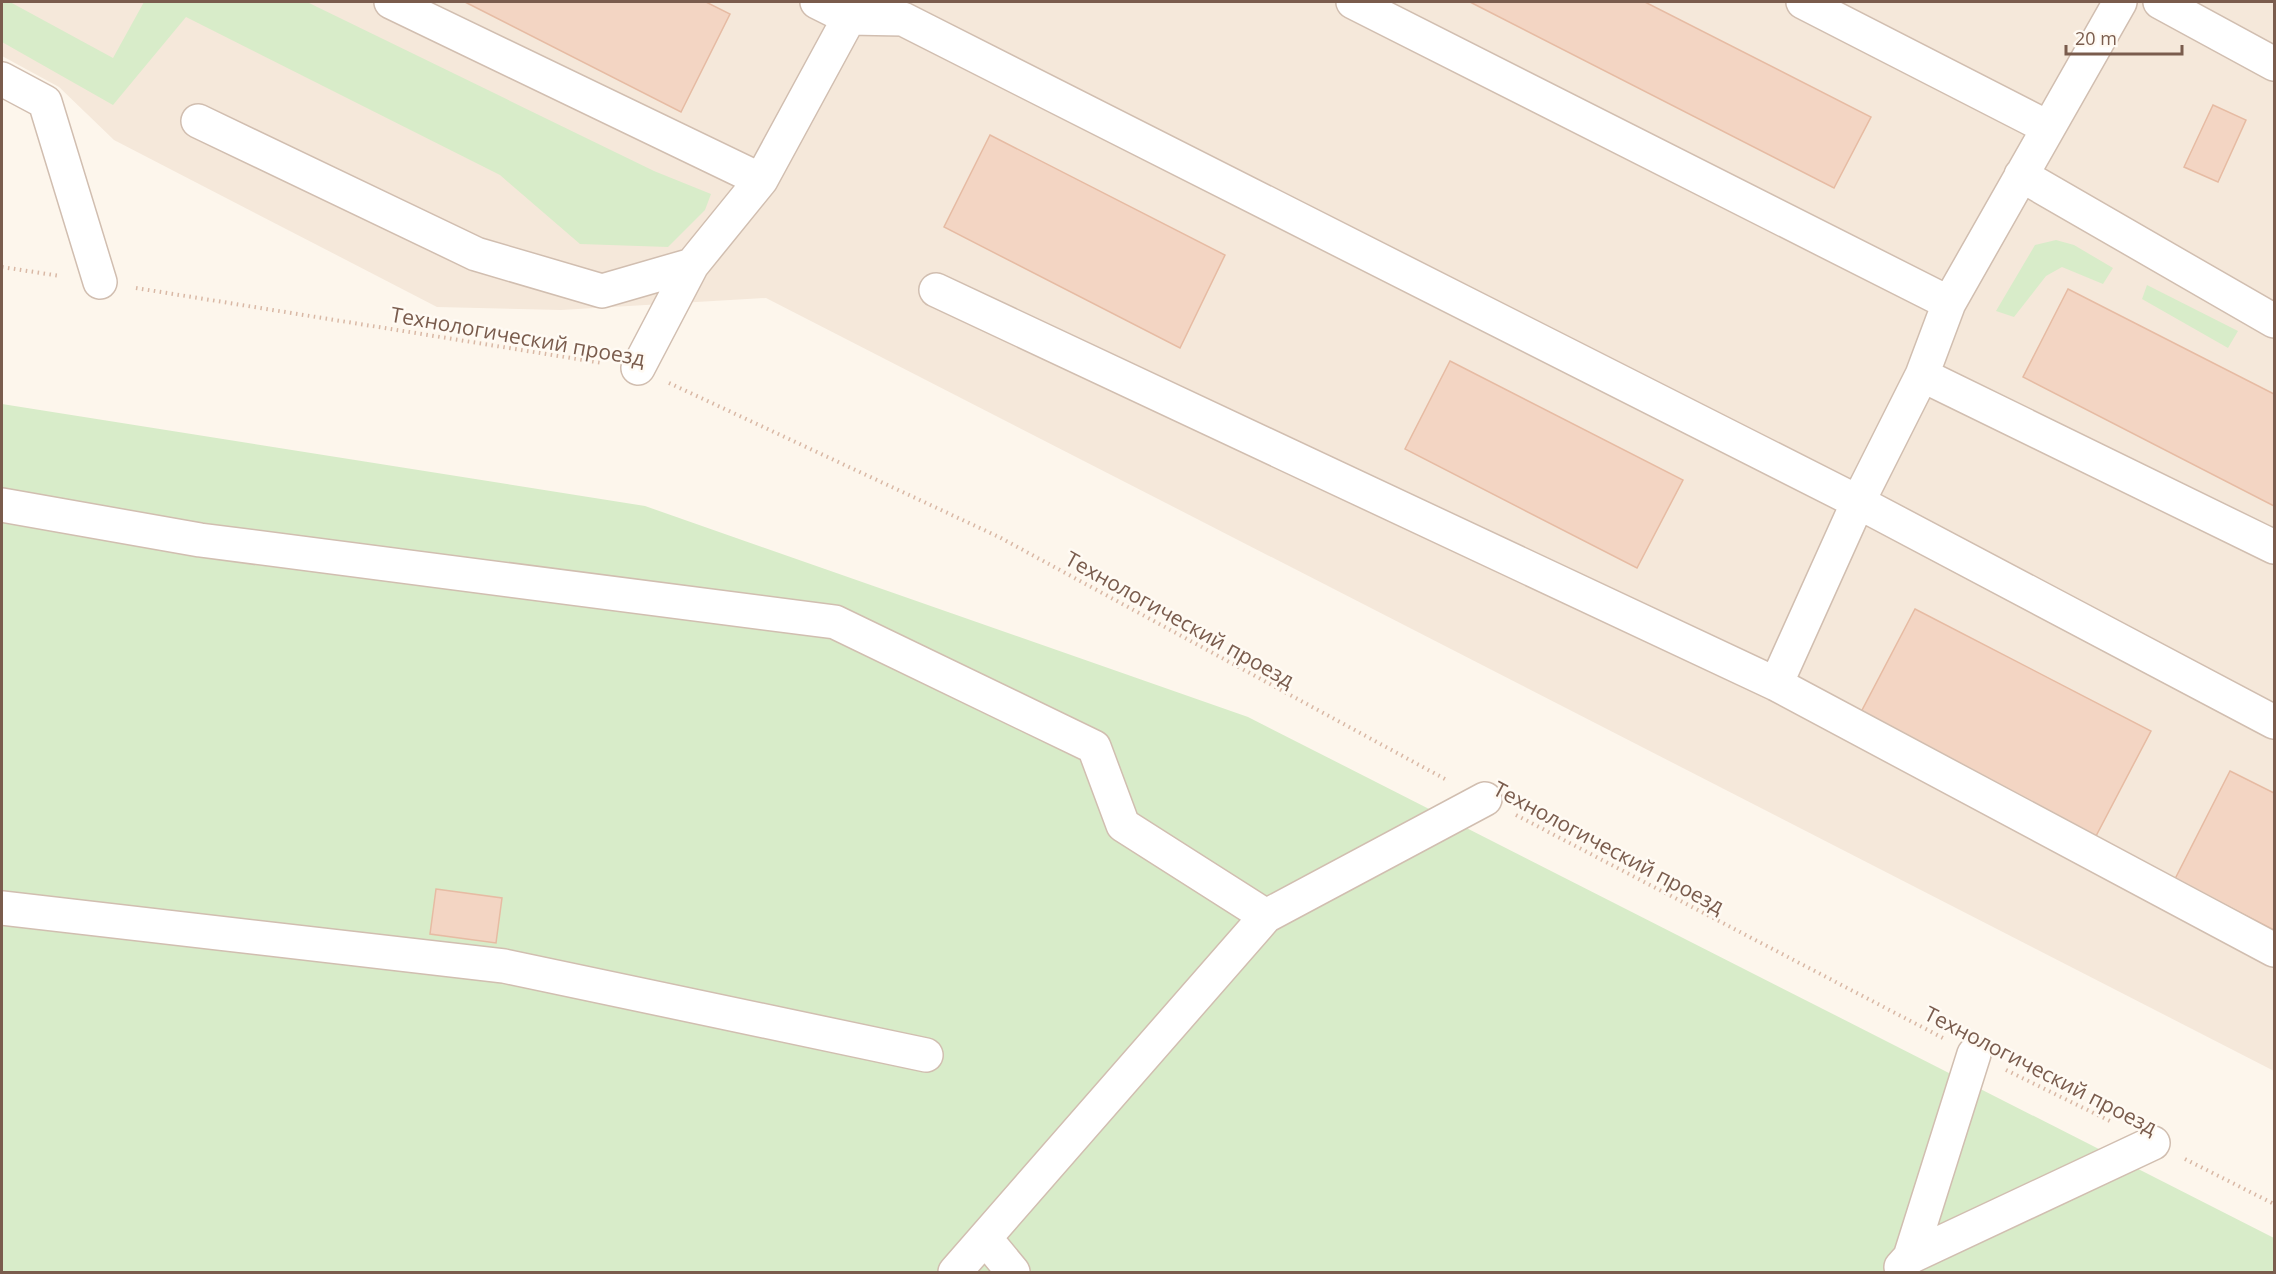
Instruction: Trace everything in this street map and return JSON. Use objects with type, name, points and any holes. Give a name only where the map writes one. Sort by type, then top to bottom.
[{"type":"street","points":[[391,2],[761,180]]},
{"type":"street","points":[[817,2],[849,18],[908,10],[1858,502],[2274,722]]},
{"type":"street","points":[[1353,2],[1949,303]]},
{"type":"street","points":[[1803,2],[2048,127]]},
{"type":"street","points":[[1776,684],[1858,502],[1922,375],[1949,303],[2120,2]]},
{"type":"street","points":[[2160,2],[2274,64]]},
{"type":"street","points":[[638,368],[692,265],[761,180],[849,18]]},
{"type":"street","points":[[2,79],[45,102],[100,282]]},
{"type":"street","points":[[198,121],[476,254],[602,291],[692,265]]},
{"type":"street","points":[[2021,175],[2274,321]]},
{"type":"street","points":[[936,290],[1776,684],[2274,950]]},
{"type":"street","points":[[1922,375],[2274,547]]},
{"type":"street","points":[[2,505],[200,540],[835,622],[1094,747],[1123,825],[1266,916]]},
{"type":"street","points":[[955,1272],[1266,916],[1485,799]]},
{"type":"street","points":[[2,908],[504,966],[926,1055]]},
{"type":"street","points":[[1903,1265],[1974,1054]]},
{"type":"street","points":[[1903,1265],[2153,1143]]},
{"type":"street","points":[[985,1238],[1013,1272]]},
{"type":"path","name":"Технологический проезд","points":[[2,267],[638,368],[999,537],[1388,750],[1974,1054],[2274,1204]]},
{"type":"shaded area","points":[[2,2],[2274,2],[2274,1071],[766,298],[561,310],[437,307],[114,140],[59,87],[2,56]]},
{"type":"green space","points":[[2,2],[10,2],[113,58],[144,2],[307,2],[654,171],[711,194],[705,210],[668,247],[580,244],[500,175],[186,17],[113,105],[2,42]]},
{"type":"green space","points":[[2056,240],[2074,245],[2113,268],[2103,284],[2062,267],[2046,276],[2014,317],[1996,311],[2035,245]]},
{"type":"green space","points":[[2147,285],[2238,331],[2228,348],[2142,299]]},
{"type":"green space","points":[[2,404],[645,506],[1248,717],[2274,1238],[2274,1272],[2,1272]]},
{"type":"building","points":[[465,2],[706,2],[730,14],[681,112]]},
{"type":"building","points":[[1470,2],[1645,2],[1871,117],[1834,188]]},
{"type":"building","points":[[2213,105],[2246,120],[2218,182],[2184,167]]},
{"type":"building","points":[[990,135],[1225,255],[1180,348],[944,227]]},
{"type":"building","points":[[2068,289],[2274,394],[2274,506],[2023,377]]},
{"type":"building","points":[[1450,361],[1683,480],[1637,568],[1405,449]]},
{"type":"building","points":[[1915,609],[2151,731],[2096,836],[1860,714]]},
{"type":"building","points":[[2230,771],[2274,793],[2274,930],[2175,879]]},
{"type":"building","points":[[436,889],[502,898],[496,943],[430,934]]}]
